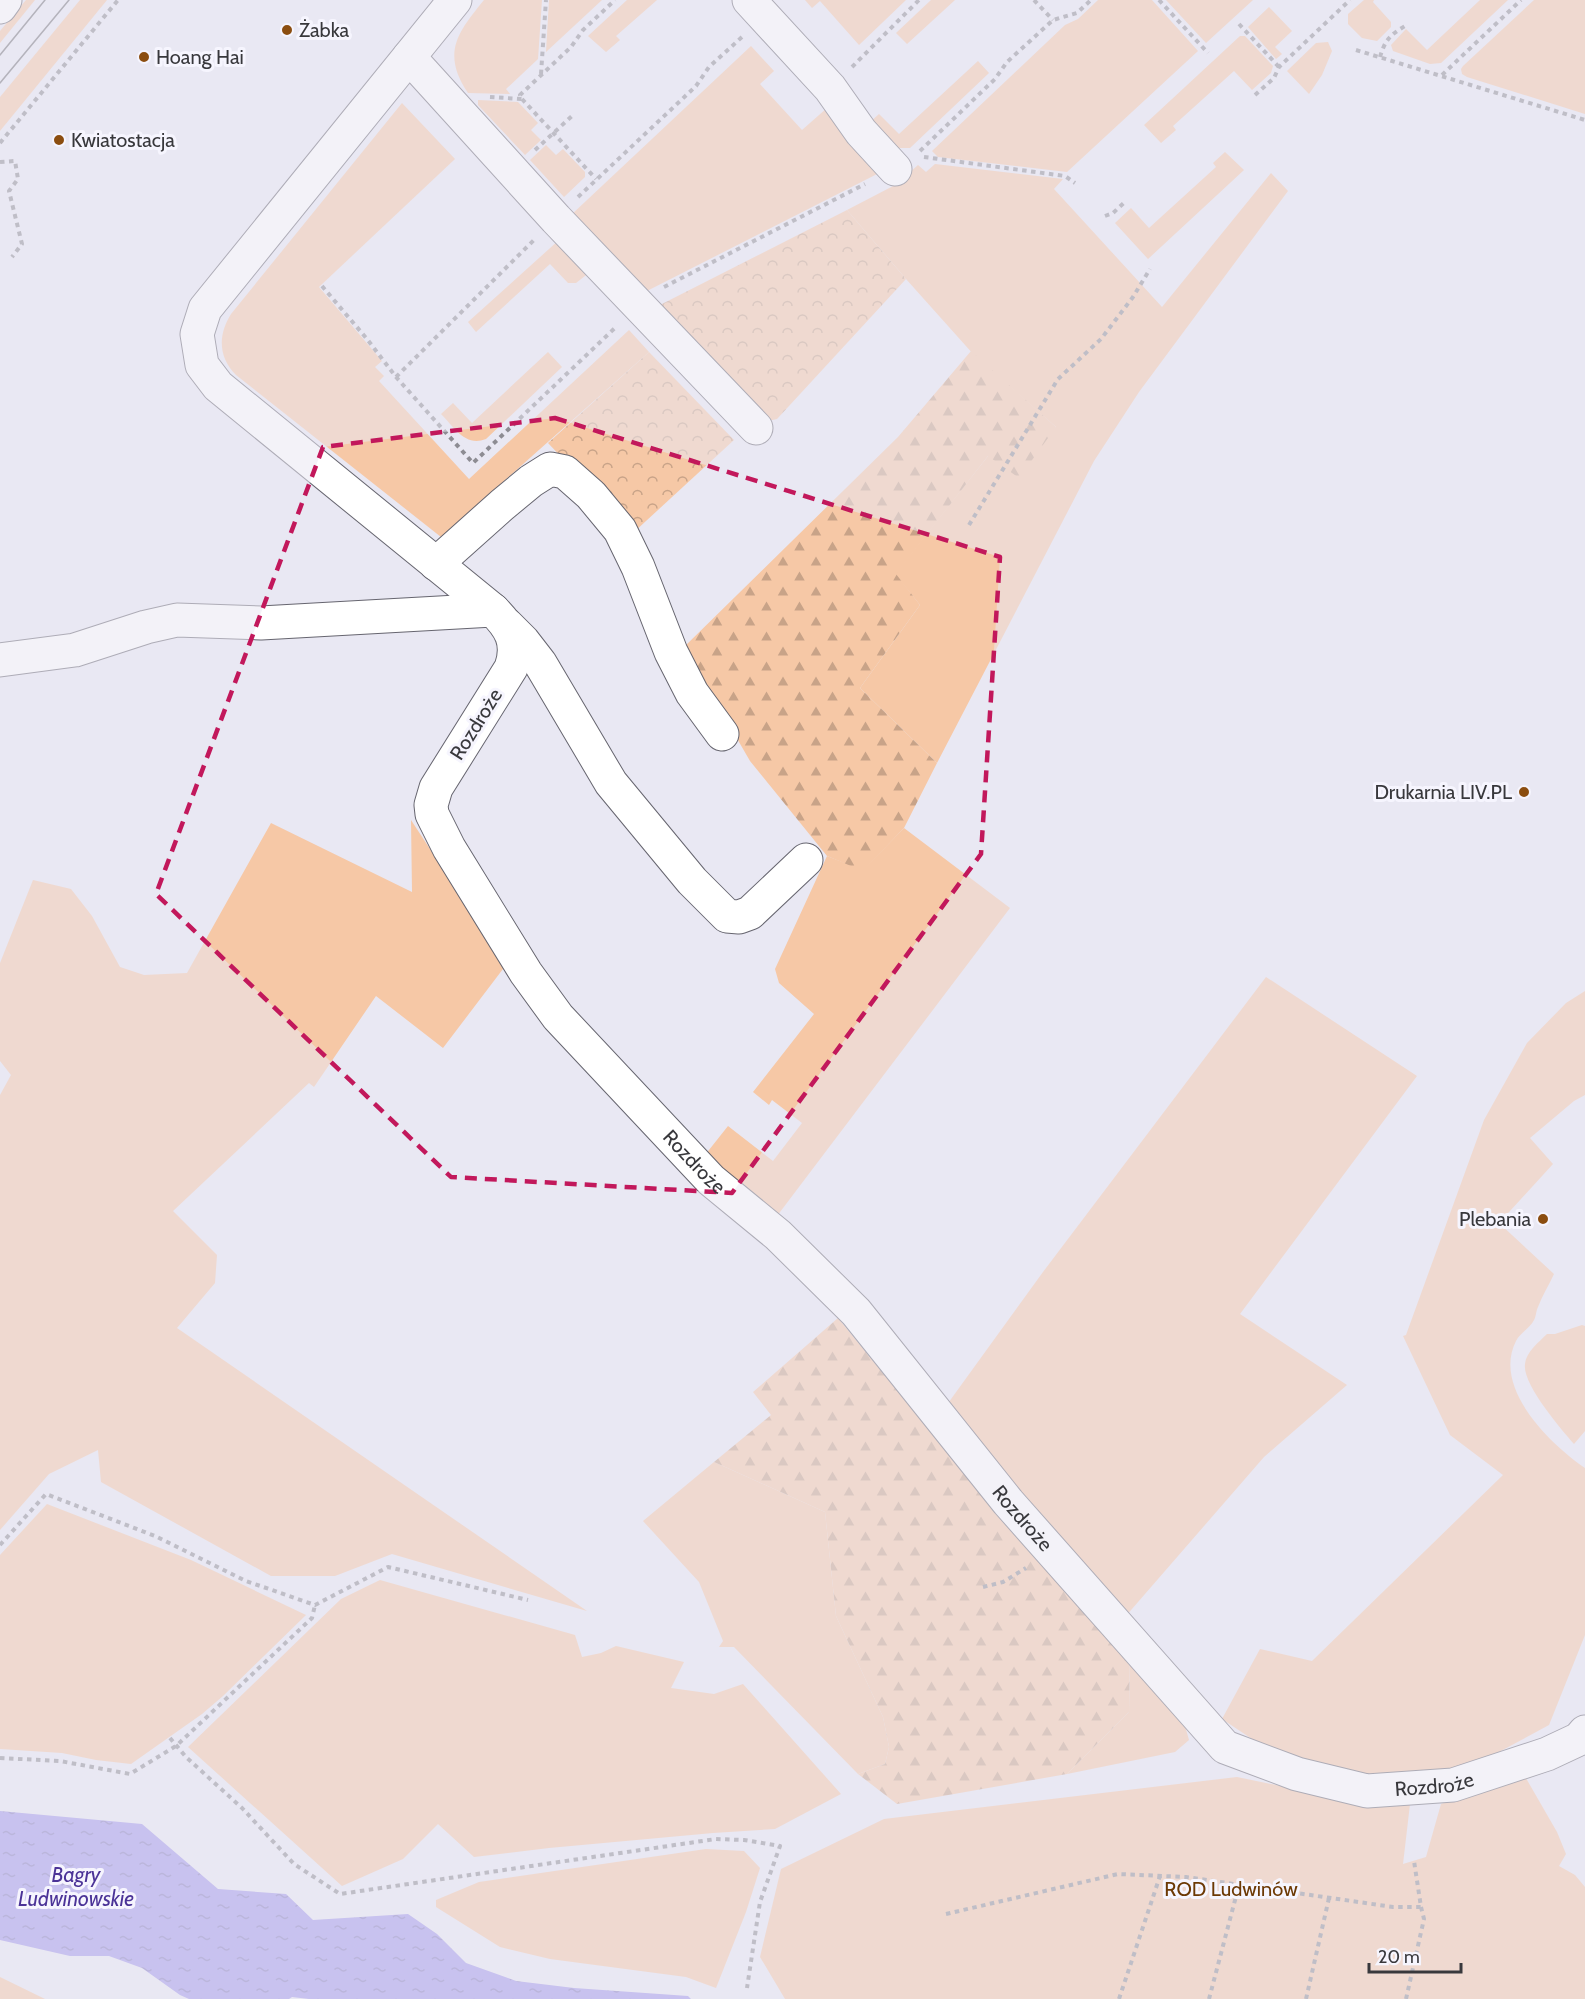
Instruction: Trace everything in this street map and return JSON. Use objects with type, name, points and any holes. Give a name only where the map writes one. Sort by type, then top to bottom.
[{"type":"street","points":[[0,7],[5,0]]},
{"type":"street","points":[[455,0],[205,309],[197,334],[202,365],[218,386],[499,616],[523,641],[540,663],[610,783],[692,881],[727,916],[739,917],[750,913],[806,860]]},
{"type":"street","points":[[750,0],[830,88],[861,132],[895,169]]},
{"type":"street","points":[[409,57],[556,219],[756,428]]},
{"type":"street","points":[[436,564],[531,481],[550,469],[565,472],[591,495],[620,530],[638,567],[671,652],[692,693],[722,734]]},
{"type":"street","points":[[0,660],[75,650],[146,627],[177,620],[261,623],[499,616]]},
{"type":"street","name":"Rozdroże","points":[[499,616],[514,645],[511,668],[432,796],[431,805],[432,814],[449,848],[526,973],[558,1017],[711,1180],[778,1235],[856,1312],[1008,1502],[1225,1747],[1297,1774],[1367,1791],[1453,1785],[1547,1754],[1579,1739],[1585,1732]]},
{"type":"path","points":[[0,143],[118,0]]},
{"type":"path","points":[[541,75],[546,0]]},
{"type":"path","points":[[596,179],[520,95],[571,47],[583,30],[615,0]]},
{"type":"path","points":[[830,88],[919,0]]},
{"type":"path","points":[[1034,0],[1053,20]]},
{"type":"path","points":[[1074,183],[1065,176],[915,156],[994,79],[1007,62],[1053,20],[1077,13],[1091,0]]},
{"type":"path","points":[[1159,0],[1208,53]]},
{"type":"path","points":[[1255,95],[1275,78],[1279,67],[1350,0]]},
{"type":"path","points":[[1442,75],[1521,0]]},
{"type":"path","points":[[1239,24],[1279,67]]},
{"type":"path","points":[[1380,57],[1384,42],[1395,31],[1405,26]]},
{"type":"path","points":[[1356,50],[1585,120]]},
{"type":"path","points":[[445,95],[522,99]]},
{"type":"path","points":[[532,153],[572,116]]},
{"type":"path","points":[[0,162],[15,161],[18,179],[9,191],[22,244],[12,257]]},
{"type":"path","points":[[322,286],[396,377],[473,463],[646,296],[895,169]]},
{"type":"path","points":[[1105,216],[1113,213],[1126,201]]},
{"type":"path","points":[[969,525],[1058,379],[1101,339],[1134,297],[1150,269]]},
{"type":"path","points":[[0,1545],[46,1494],[155,1536],[246,1581],[315,1605]]},
{"type":"path","points":[[983,1587],[1003,1582],[1052,1551]]},
{"type":"path","points":[[0,1758],[60,1761],[130,1774],[176,1746],[312,1618],[315,1605],[388,1567],[528,1600]]},
{"type":"path","points":[[170,1738],[242,1808],[294,1864],[339,1894],[716,1839],[744,1840],[780,1846],[760,1902],[747,1988]]},
{"type":"path","points":[[1406,1999],[1424,1919],[1414,1861]]},
{"type":"path","points":[[946,1914],[1118,1874],[1186,1877],[1393,1907],[1421,1907]]},
{"type":"path","points":[[1119,1999],[1160,1876]]},
{"type":"path","points":[[1209,1999],[1239,1885]]},
{"type":"path","points":[[1306,1999],[1329,1898]]},
{"type":"highlighted area","points":[[555,418],[1000,557],[981,854],[732,1193],[451,1177],[156,894],[323,447]]},
{"type":"green space","points":[[26,0],[35,0],[0,43],[0,31]]},
{"type":"green space","points":[[80,0],[107,0],[0,131],[0,97]]},
{"type":"green space","points":[[484,0],[542,0],[538,59],[506,89],[510,94],[468,93],[455,66],[454,54],[460,33]]},
{"type":"green space","points":[[549,0],[602,0],[546,52]]},
{"type":"green space","points":[[627,0],[657,0],[616,36],[620,40],[606,52],[588,36]]},
{"type":"green space","points":[[805,0],[906,0],[859,45],[820,1],[812,8]]},
{"type":"green space","points":[[931,0],[955,0],[907,44],[896,33]]},
{"type":"green space","points":[[1098,0],[1152,0],[1198,51],[1067,172],[938,157],[932,151],[1065,25],[1078,19]]},
{"type":"green space","points":[[1166,0],[1253,0],[1206,43]]},
{"type":"green space","points":[[1364,0],[1374,0],[1373,2],[1391,22],[1391,27],[1377,41],[1362,38],[1348,24],[1348,14]]},
{"type":"green space","points":[[1480,0],[1508,0],[1441,63],[1430,64],[1393,51],[1391,45],[1406,29],[1427,50]]},
{"type":"green space","points":[[1534,0],[1585,0],[1585,114],[1462,74],[1463,66]]},
{"type":"green space","points":[[1269,7],[1292,31],[1275,47],[1282,54],[1276,59],[1248,27]]},
{"type":"green space","points":[[1240,36],[1245,36],[1273,66],[1271,73],[1252,90],[1234,71],[1173,126],[1176,130],[1161,143],[1144,125]]},
{"type":"green space","points":[[1328,42],[1332,51],[1322,75],[1309,94],[1287,71],[1316,43]]},
{"type":"green space","points":[[751,46],[774,71],[760,84],[802,130],[827,108],[883,171],[643,293],[570,216]]},
{"type":"green space","points":[[978,61],[989,73],[910,148],[895,148],[867,125],[879,114],[899,134]]},
{"type":"green space","points":[[478,100],[518,102],[538,123],[531,130],[541,140],[525,155],[478,105]]},
{"type":"green space","points":[[402,103],[455,159],[319,287],[382,361],[375,367],[384,376],[379,381],[469,479],[629,330],[649,352],[441,537],[236,375],[226,361],[222,346],[224,330],[231,314]]},
{"type":"green space","points":[[546,145],[556,155],[563,149],[585,172],[585,177],[564,197],[530,160]]},
{"type":"green space","points":[[1225,152],[1244,170],[1148,259],[1115,223],[1131,208],[1149,228],[1216,167],[1213,163]]},
{"type":"green space","points":[[935,164],[1063,179],[1054,189],[1162,307],[1271,173],[1288,191],[1139,392],[1094,461],[937,763],[860,688],[920,605],[895,574],[988,456],[1056,427],[974,355],[847,210],[897,184],[918,165],[926,172]]},
{"type":"green space","points":[[847,210],[906,279],[777,419],[768,421],[660,305]]},
{"type":"green space","points":[[559,240],[590,272],[576,283],[568,283],[550,264],[476,332],[468,322]]},
{"type":"green space","points":[[971,351],[1056,427],[1019,478],[988,456],[896,574],[920,605],[860,688],[937,763],[904,828],[863,871],[827,856],[750,761],[684,647],[898,437]]},
{"type":"green space","points":[[548,352],[562,367],[486,439],[479,441],[466,438],[441,414],[453,403],[472,423]]},
{"type":"green space","points":[[649,352],[734,440],[633,533],[548,443]]},
{"type":"green space","points":[[411,820],[506,965],[443,1048],[376,996],[314,1087],[309,1083],[173,1211],[217,1255],[215,1283],[177,1328],[587,1611],[392,1554],[335,1576],[271,1576],[101,1482],[98,1450],[49,1474],[0,1530],[0,1095],[11,1075],[0,1061],[0,963],[33,880],[71,889],[92,916],[120,967],[144,975],[187,973],[271,823],[412,892]]},
{"type":"green space","points":[[904,828],[1010,908],[777,1216],[705,1155],[728,1126],[773,1161],[802,1123],[772,1100],[769,1105],[753,1092],[814,1014],[779,983],[775,969],[827,856],[863,870]]},
{"type":"green space","points":[[1266,977],[1417,1076],[1240,1314],[1347,1385],[1264,1457],[1125,1617],[946,1406],[1043,1272]]},
{"type":"green space","points":[[1585,991],[1585,1095],[1574,1101],[1530,1138],[1553,1164],[1499,1223],[1554,1274],[1534,1320],[1516,1341],[1511,1359],[1512,1377],[1518,1396],[1541,1430],[1585,1468],[1585,1635],[1549,1725],[1484,1760],[1458,1771],[1403,1779],[1332,1770],[1255,1741],[1222,1719],[1260,1649],[1312,1661],[1503,1475],[1450,1435],[1403,1336],[1406,1335],[1484,1120],[1527,1043],[1566,1003]]},
{"type":"green space","points":[[838,1318],[974,1484],[1130,1655],[1129,1712],[1067,1774],[897,1804],[858,1774],[885,1764],[889,1747],[883,1717],[836,1616],[825,1512],[714,1462],[771,1415],[753,1392]]},
{"type":"green space","points":[[1585,1326],[1585,1431],[1574,1444],[1536,1394],[1526,1373],[1525,1364],[1530,1351],[1547,1334],[1555,1334]]},
{"type":"green space","points":[[714,1462],[825,1512],[836,1616],[883,1717],[889,1747],[885,1764],[858,1774],[734,1647],[719,1647],[723,1641],[699,1582],[643,1521]]},
{"type":"green space","points":[[47,1504],[191,1560],[306,1615],[202,1714],[131,1764],[62,1753],[0,1749],[0,1555]]},
{"type":"green space","points":[[380,1580],[575,1635],[582,1657],[601,1653],[616,1646],[684,1662],[671,1688],[714,1694],[743,1684],[841,1794],[775,1829],[549,1848],[474,1857],[438,1824],[403,1859],[342,1886],[188,1747],[341,1599]]},
{"type":"green space","points":[[1130,1655],[1183,1719],[1189,1740],[1175,1752],[1067,1774],[1129,1712]]},
{"type":"green space","name":"ROD Ludwinów","points":[[1523,1773],[1557,1832],[1566,1854],[1559,1866],[1575,1875],[1585,1887],[1585,1999],[785,1999],[760,1957],[781,1869],[884,1819],[1237,1777],[1368,1804],[1410,1804],[1403,1864],[1426,1857],[1441,1804]]},
{"type":"green space","points":[[706,1849],[744,1851],[760,1868],[746,1912],[716,1988],[686,1977],[550,1959],[500,1947],[436,1907],[436,1900],[479,1882]]},
{"type":"green space","points":[[0,1977],[45,1999],[0,1999]]},
{"type":"water","name":"Bagry Ludwinowskie","points":[[0,1811],[142,1824],[218,1889],[286,1894],[313,1920],[408,1914],[437,1934],[466,1963],[516,1981],[574,1988],[688,1996],[691,1999],[309,1999],[292,1997],[289,1999],[189,1999],[142,1968],[109,1956],[70,1956],[0,1940]]},
{"type":"tram line","points":[[0,55],[45,0]]},
{"type":"tram line","points":[[0,83],[69,0]]},
{"type":"place","name":"Żabka","points":[[287,30]]},
{"type":"place","name":"Hoang Hai","points":[[144,57]]},
{"type":"place","name":"Kwiatostacja","points":[[59,140]]},
{"type":"place","name":"Drukarnia LIV.PL","points":[[1524,792]]},
{"type":"place","name":"Plebania","points":[[1543,1219]]}]
